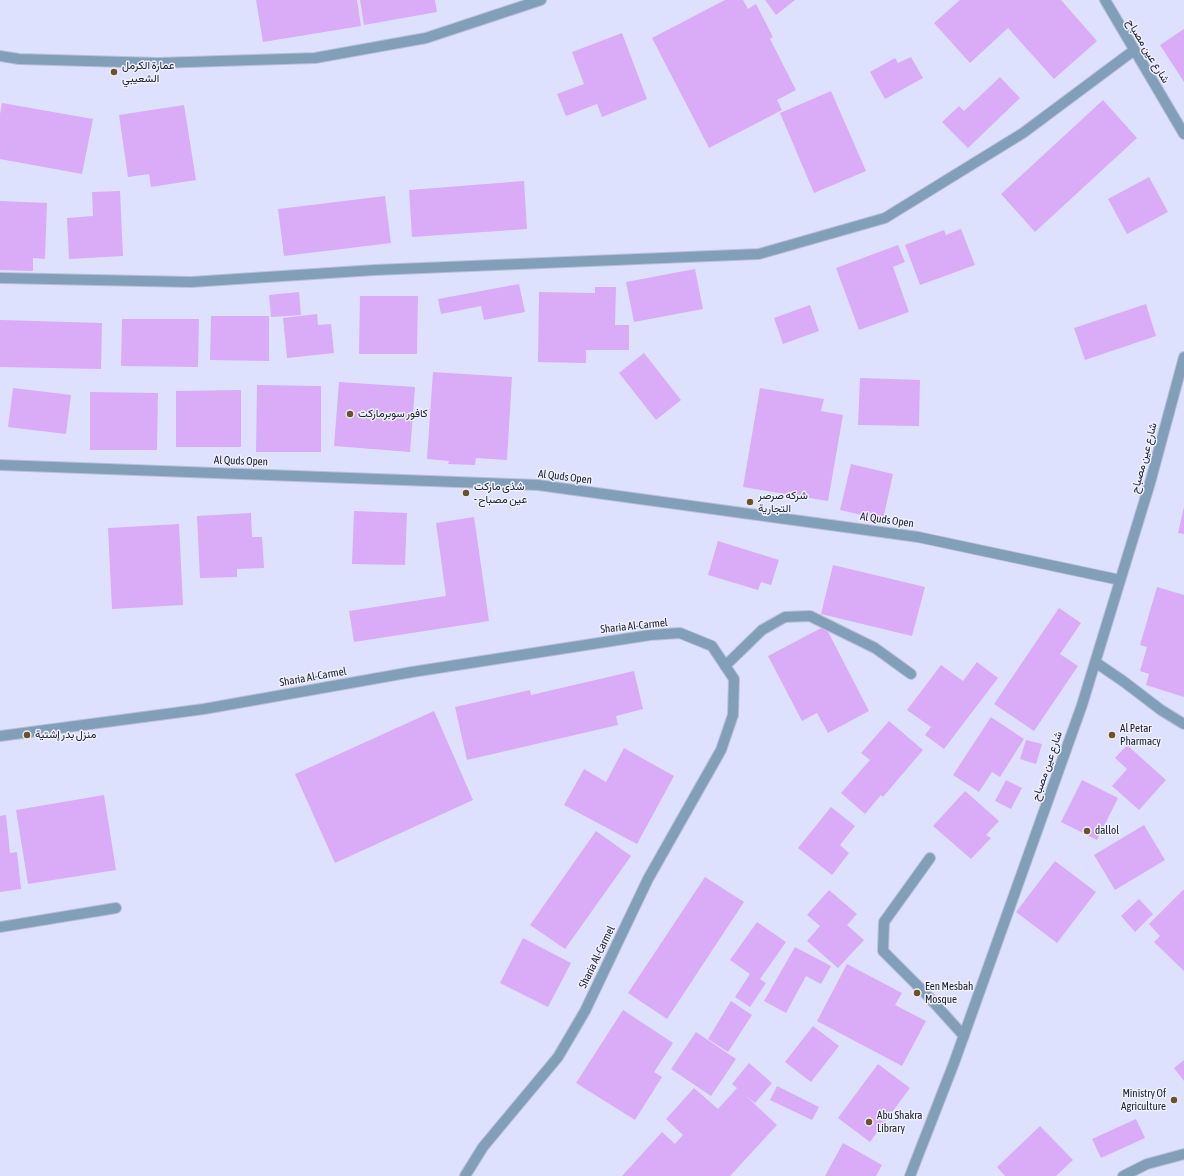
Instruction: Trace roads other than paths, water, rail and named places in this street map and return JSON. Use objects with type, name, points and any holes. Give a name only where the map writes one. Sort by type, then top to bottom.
[{"type":"street","points":[[0,56],[19,59],[158,63],[316,58],[426,38],[541,0]]},
{"type":"street","name":"شارع عين مصباح","points":[[1105,0],[1133,51],[1184,134]]},
{"type":"street","points":[[0,278],[191,282],[375,270],[759,254],[885,218],[1023,133],[1133,51]]},
{"type":"street","name":"شارع عين مصباح","points":[[910,1176],[964,1036],[1074,726],[1150,484],[1184,357]]},
{"type":"street","name":"Al Quds Open","points":[[0,465],[538,485],[918,537],[1120,580]]},
{"type":"street","points":[[725,666],[762,630],[785,617],[810,616],[875,648],[910,674]]},
{"type":"street","name":"Sharia Al-Carmel","points":[[0,736],[204,709],[412,672],[650,635],[680,633],[712,646],[734,678],[733,716],[721,750],[648,879],[584,1012],[558,1058],[483,1147],[465,1176]]},
{"type":"street","points":[[1095,662],[1161,710],[1184,724]]},
{"type":"street","points":[[930,858],[884,922],[884,951],[964,1036]]},
{"type":"street","points":[[0,927],[116,908]]},
{"type":"street","points":[[1123,1176],[1147,1164],[1184,1154]]},
{"type":"place","name":"عمارة الكرمل الشعيبي","points":[[114,72]]},
{"type":"place","name":"كافور سوبرماركت","points":[[350,414]]},
{"type":"place","name":"شذى ماركت - عين مصباح","points":[[466,493]]},
{"type":"place","name":"شركه صرصر التجارية","points":[[750,502]]},
{"type":"place","name":"منزل بدر إشتية","points":[[27,735]]},
{"type":"place","name":"Al Petar Pharmacy","points":[[1112,735]]},
{"type":"place","name":"dallol","points":[[1087,831]]},
{"type":"place","name":"Een Mesbah Mosque","points":[[917,993]]},
{"type":"place","name":"Ministry Of Agriculture","points":[[1174,1100]]},
{"type":"place","name":"Abu Shakra Library","points":[[869,1122]]}]
